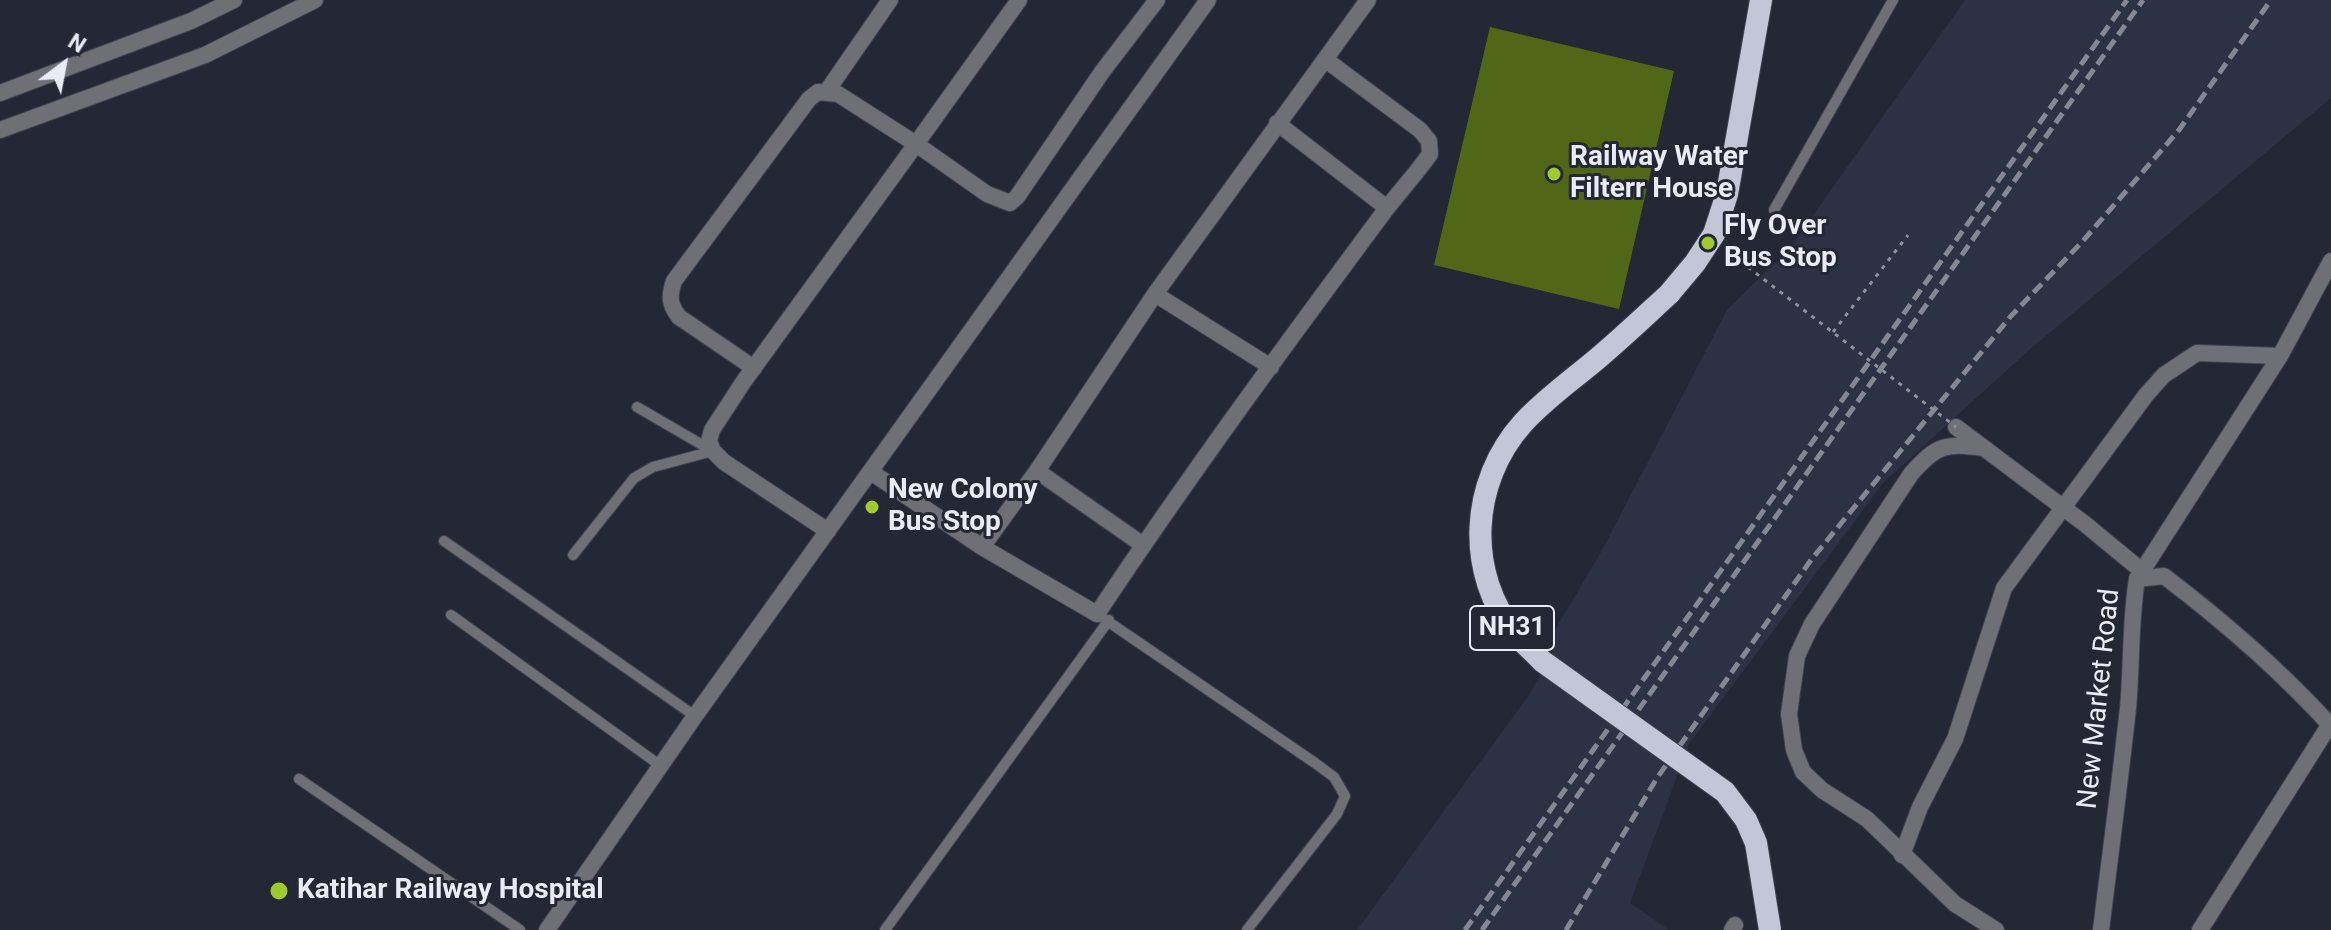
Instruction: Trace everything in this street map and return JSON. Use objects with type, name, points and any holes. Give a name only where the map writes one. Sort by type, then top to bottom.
[{"type":"highway","name":"NH31","points":[[1761,0],[1727,194],[1714,234],[1669,294],[1599,358],[1550,397],[1504,448],[1489,478],[1479,534],[1487,582],[1499,609],[1516,635],[1542,661],[1703,774],[1725,792],[1746,820],[1756,843],[1770,930]]},
{"type":"street","points":[[0,93],[191,21],[234,0]]},
{"type":"street","points":[[0,130],[205,55],[315,0]]},
{"type":"street","points":[[827,91],[890,0]]},
{"type":"street","points":[[828,531],[724,462],[713,451],[709,441],[712,430],[1019,0]]},
{"type":"street","points":[[754,368],[679,317],[672,308],[669,295],[674,281],[809,99],[818,92],[838,94],[987,194],[1010,203],[1157,0]]},
{"type":"street","points":[[547,930],[695,716],[1208,0]]},
{"type":"street","points":[[982,547],[1037,471],[1155,294],[1368,0]]},
{"type":"street","points":[[871,472],[982,547],[1103,617],[1143,545],[1387,208],[1430,154],[1429,141],[1420,130],[1326,60]]},
{"type":"street","points":[[1277,123],[1387,208]]},
{"type":"street","points":[[1956,427],[2064,508],[2140,575],[2280,356],[2331,261]]},
{"type":"street","points":[[1155,294],[1271,367]]},
{"type":"street","points":[[1902,855],[1920,807],[1955,739],[2004,588],[2146,395],[2181,362],[2197,353],[2280,356]]},
{"type":"street","points":[[1984,448],[1954,444],[1941,446],[1911,474],[1812,624],[1797,656],[1789,714],[1794,750],[1803,772],[1822,790],[1867,819],[1955,904],[1996,930]]},
{"type":"street","points":[[1037,471],[1143,545]]},
{"type":"street","name":"New Market Road","points":[[2101,930],[2128,708],[2133,605],[2140,575],[2164,576],[2193,598],[2291,684],[2330,725]]},
{"type":"street","points":[[2200,930],[2330,725]]},
{"type":"lane","points":[[1774,210],[1893,0]]},
{"type":"lane","points":[[637,407],[713,451]]},
{"type":"lane","points":[[573,555],[634,478],[653,467],[713,451]]},
{"type":"lane","points":[[444,541],[695,716]]},
{"type":"lane","points":[[451,615],[661,766]]},
{"type":"lane","points":[[885,930],[1103,617],[1334,777],[1345,796],[1337,814],[1247,930]]},
{"type":"lane","points":[[299,779],[520,930]]},
{"type":"path","points":[[1833,332],[1908,235]]},
{"type":"path","points":[[1740,261],[1956,427]]},
{"type":"shaded area","points":[[1965,0],[2331,0],[2331,98],[2028,351],[1883,483],[1689,744],[1630,903],[1669,930],[1357,930],[1529,695],[1553,651],[1546,645],[1601,552],[1727,310],[1790,248]]},
{"type":"shaded area","points":[[1490,27],[1674,71],[1619,309],[1434,265]]},
{"type":"railway","points":[[1465,930],[2127,0]]},
{"type":"railway","points":[[1482,930],[2143,0]]},
{"type":"railway","points":[[1566,930],[1657,778],[1811,560],[2011,316],[2082,242],[2179,130],[2271,0]]},
{"type":"place","name":"Railway Water Filterr House","points":[[1554,174]]},
{"type":"place","name":"Fly Over Bus Stop","points":[[1708,243]]},
{"type":"place","name":"New Colony Bus Stop","points":[[872,507]]},
{"type":"place","name":"Katihar Railway Hospital","points":[[279,891]]}]
